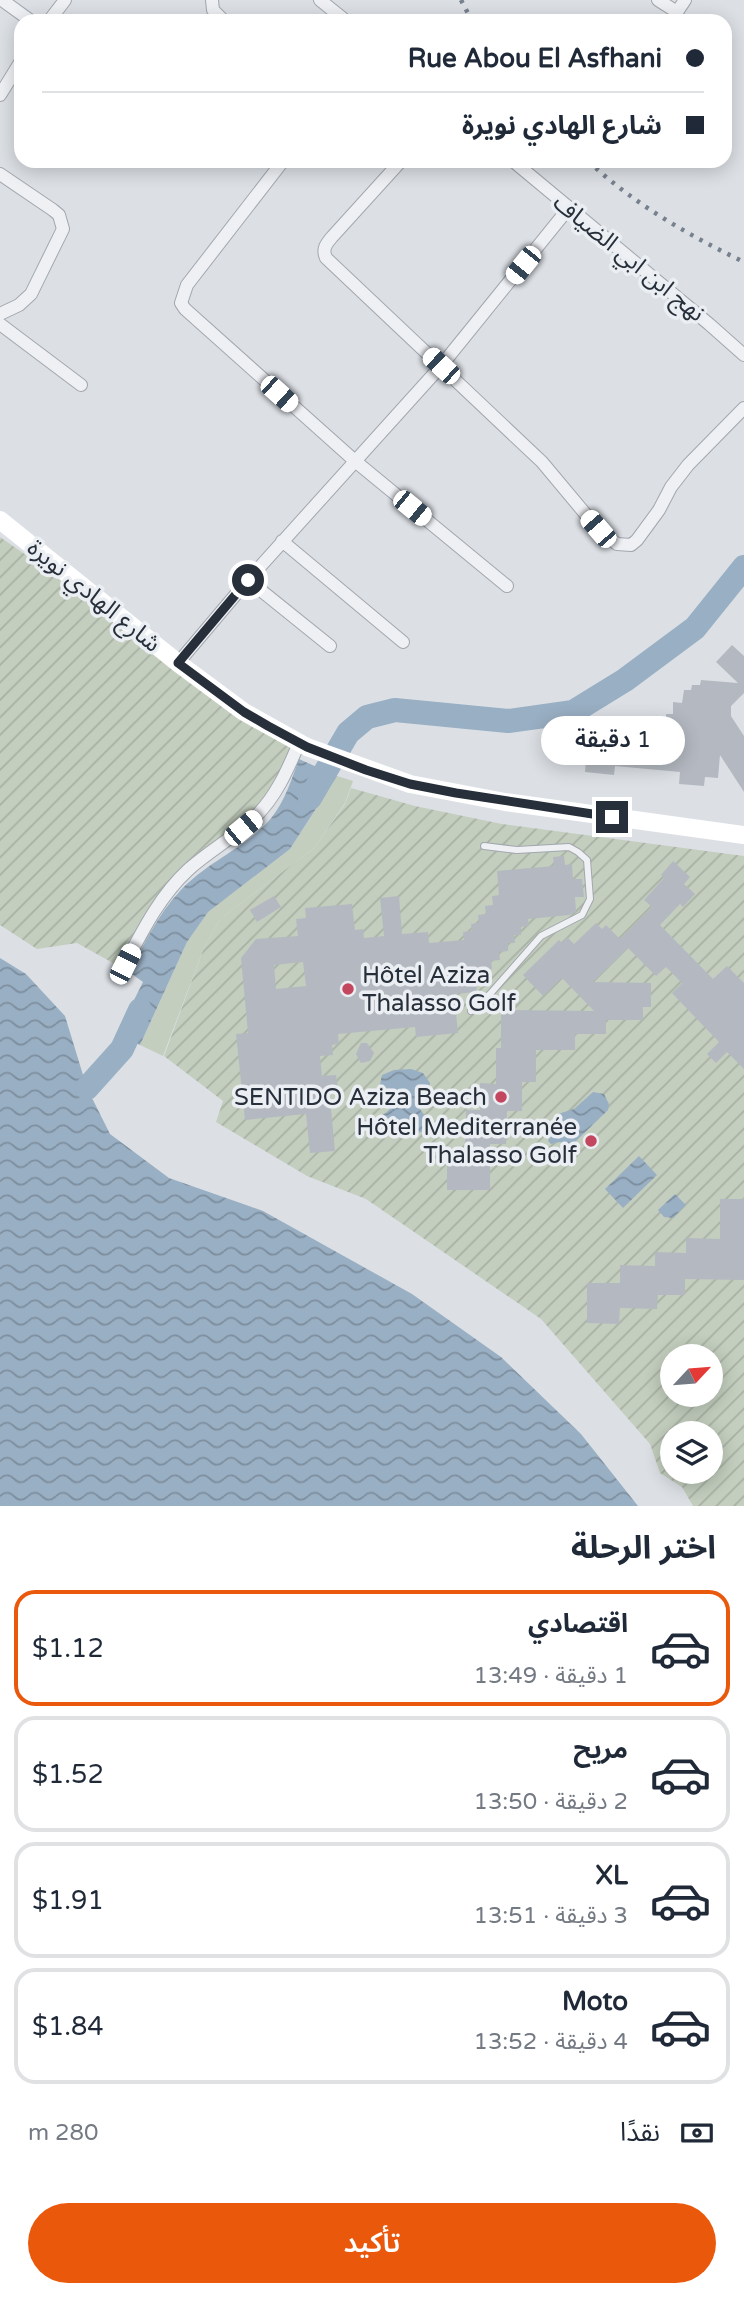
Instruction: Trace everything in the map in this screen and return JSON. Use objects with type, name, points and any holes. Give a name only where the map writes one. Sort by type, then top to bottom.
[{"type":"street","points":[[2,0],[21,14]]},
{"type":"street","points":[[54,14],[65,0]]},
{"type":"street","points":[[320,0],[337,14]]},
{"type":"street","points":[[658,0],[672,14]]},
{"type":"street","points":[[0,95],[14,72]]},
{"type":"street","points":[[278,168],[187,285],[181,303],[355,461],[507,586]]},
{"type":"street","points":[[395,168],[332,237],[325,246],[324,253],[331,264],[542,462],[598,529],[610,539],[623,546],[631,545],[637,540],[688,465],[744,408]]},
{"type":"street","name":"نهج ابن ابي الضياف","points":[[521,168],[744,355]]},
{"type":"street","points":[[0,174],[53,210],[62,222],[63,229],[31,294],[19,305],[0,314]]},
{"type":"street","points":[[178,663],[282,541],[441,366],[568,209]]},
{"type":"street","points":[[0,324],[81,385]]},
{"type":"street","name":"شارع الهادي نويرة","points":[[0,520],[178,663],[244,712],[303,745],[410,784],[481,798],[744,835]]},
{"type":"street","points":[[282,541],[403,642]]},
{"type":"street","points":[[248,580],[330,646]]},
{"type":"street","points":[[125,964],[159,904],[178,880],[257,816],[281,783],[303,745]]},
{"type":"lane","points":[[471,1011],[490,994],[541,936],[582,915],[590,899],[587,860],[569,847],[517,850],[484,846]]},
{"type":"green space","points":[[0,537],[296,742],[283,782],[266,814],[175,887],[129,972],[77,943],[37,949],[0,925]]},
{"type":"green space","points":[[337,776],[353,781],[345,803],[314,848],[221,918],[205,945],[163,1056],[140,1045],[187,942],[208,911],[290,849]]},
{"type":"green space","points":[[351,788],[415,806],[502,824],[744,856],[744,1506],[693,1506],[677,1484],[723,1484],[723,1421],[660,1421],[660,1473],[650,1444],[541,1319],[366,1199],[307,1176],[216,1122],[223,1101],[164,1056],[205,945],[221,918],[314,848],[345,804]]},
{"type":"water","points":[[299,759],[337,776],[290,849],[208,912],[187,942],[140,1045],[117,1034],[143,982],[129,972],[158,920],[190,881],[252,837],[272,817],[284,797]]},
{"type":"water","points":[[0,958],[26,974],[65,1016],[87,1088],[110,1134],[169,1178],[263,1211],[412,1294],[501,1357],[581,1434],[638,1506],[0,1506]]},
{"type":"water","points":[[411,1069],[423,1073],[430,1083],[429,1092],[417,1104],[427,1119],[426,1130],[418,1133],[387,1132],[380,1125],[380,1116],[390,1109],[393,1097],[385,1093],[380,1084],[382,1075],[394,1070]]},
{"type":"water","points":[[593,1092],[604,1094],[609,1104],[608,1110],[573,1144],[551,1144],[548,1141],[558,1114],[574,1109]]},
{"type":"water","points":[[639,1156],[657,1175],[623,1208],[605,1189]]},
{"type":"water","points":[[675,1194],[686,1205],[673,1218],[664,1217],[658,1210]]},
{"type":"building","points":[[732,645],[744,656],[744,693],[731,706],[731,716],[744,736],[744,792],[720,755],[718,778],[705,777],[704,786],[679,784],[680,772],[615,766],[614,775],[585,772],[586,759],[598,759],[599,735],[639,739],[640,731],[653,732],[654,720],[657,721],[657,717],[666,718],[666,714],[673,714],[673,702],[682,703],[684,690],[691,690],[692,685],[700,685],[701,680],[738,683],[716,662]]},
{"type":"building","points":[[564,856],[565,865],[572,864],[573,879],[582,879],[584,897],[575,897],[576,912],[528,919],[529,926],[521,927],[521,935],[514,935],[515,943],[508,943],[508,951],[499,952],[500,960],[491,961],[492,969],[485,969],[486,979],[476,980],[477,992],[454,994],[458,1033],[416,1037],[415,1027],[338,1034],[339,1044],[332,1045],[333,1055],[320,1056],[322,1076],[336,1075],[338,1088],[329,1088],[335,1151],[310,1153],[306,1114],[245,1120],[236,1034],[248,1033],[241,958],[256,939],[298,936],[296,919],[306,918],[305,908],[352,904],[355,930],[363,929],[364,938],[384,936],[380,898],[399,896],[402,934],[428,932],[429,943],[464,940],[463,932],[472,931],[471,924],[479,923],[478,915],[486,914],[485,906],[493,905],[492,896],[499,895],[497,871],[554,866],[553,857]],"holes":[[[303,962],[306,986],[276,989],[274,965]]]},
{"type":"building","points":[[673,861],[690,877],[684,884],[695,894],[683,907],[680,904],[660,925],[713,979],[727,966],[744,983],[744,1069],[727,1052],[716,1063],[707,1054],[719,1042],[672,993],[682,983],[666,967],[656,976],[628,948],[593,982],[651,983],[651,1007],[643,1007],[643,1020],[606,1020],[606,1034],[575,1034],[575,1050],[536,1050],[536,1082],[522,1082],[522,1111],[507,1111],[506,1144],[490,1144],[490,1190],[447,1190],[447,1148],[465,1148],[466,1110],[480,1110],[480,1083],[496,1084],[496,1048],[501,1048],[501,1010],[594,1011],[562,978],[543,996],[523,975],[559,940],[562,943],[567,937],[574,944],[596,923],[602,929],[606,925],[620,939],[652,907],[644,900],[664,878],[661,875]]},
{"type":"building","points":[[274,896],[281,907],[257,922],[250,910]]},
{"type":"building","points":[[361,1043],[367,1043],[374,1053],[370,1061],[361,1063],[356,1054]]},
{"type":"building","points":[[720,1199],[744,1199],[744,1280],[685,1279],[685,1295],[658,1295],[657,1309],[620,1308],[619,1324],[587,1323],[587,1283],[620,1283],[620,1265],[655,1266],[655,1252],[686,1253],[686,1238],[720,1239]]},
{"type":"waterway","points":[[310,798],[348,733],[367,717],[395,710],[508,721],[573,712],[625,680],[695,628],[744,567]]},
{"type":"waterway","points":[[87,1088],[122,1049],[140,1010]]},
{"type":"railway","points":[[461,0],[468,14]]},
{"type":"railway","points":[[596,168],[662,218],[744,262]]},
{"type":"place","name":"Hôtel Aziza Thalasso Golf","points":[[348,989]]},
{"type":"place","name":"SENTIDO Aziza Beach","points":[[501,1097]]},
{"type":"place","name":"Hôtel Mediterranée Thalasso Golf","points":[[591,1141]]},
{"type":"route","points":[[248,580],[178,663],[244,712],[307,747],[410,784],[505,802],[612,817]]}]
